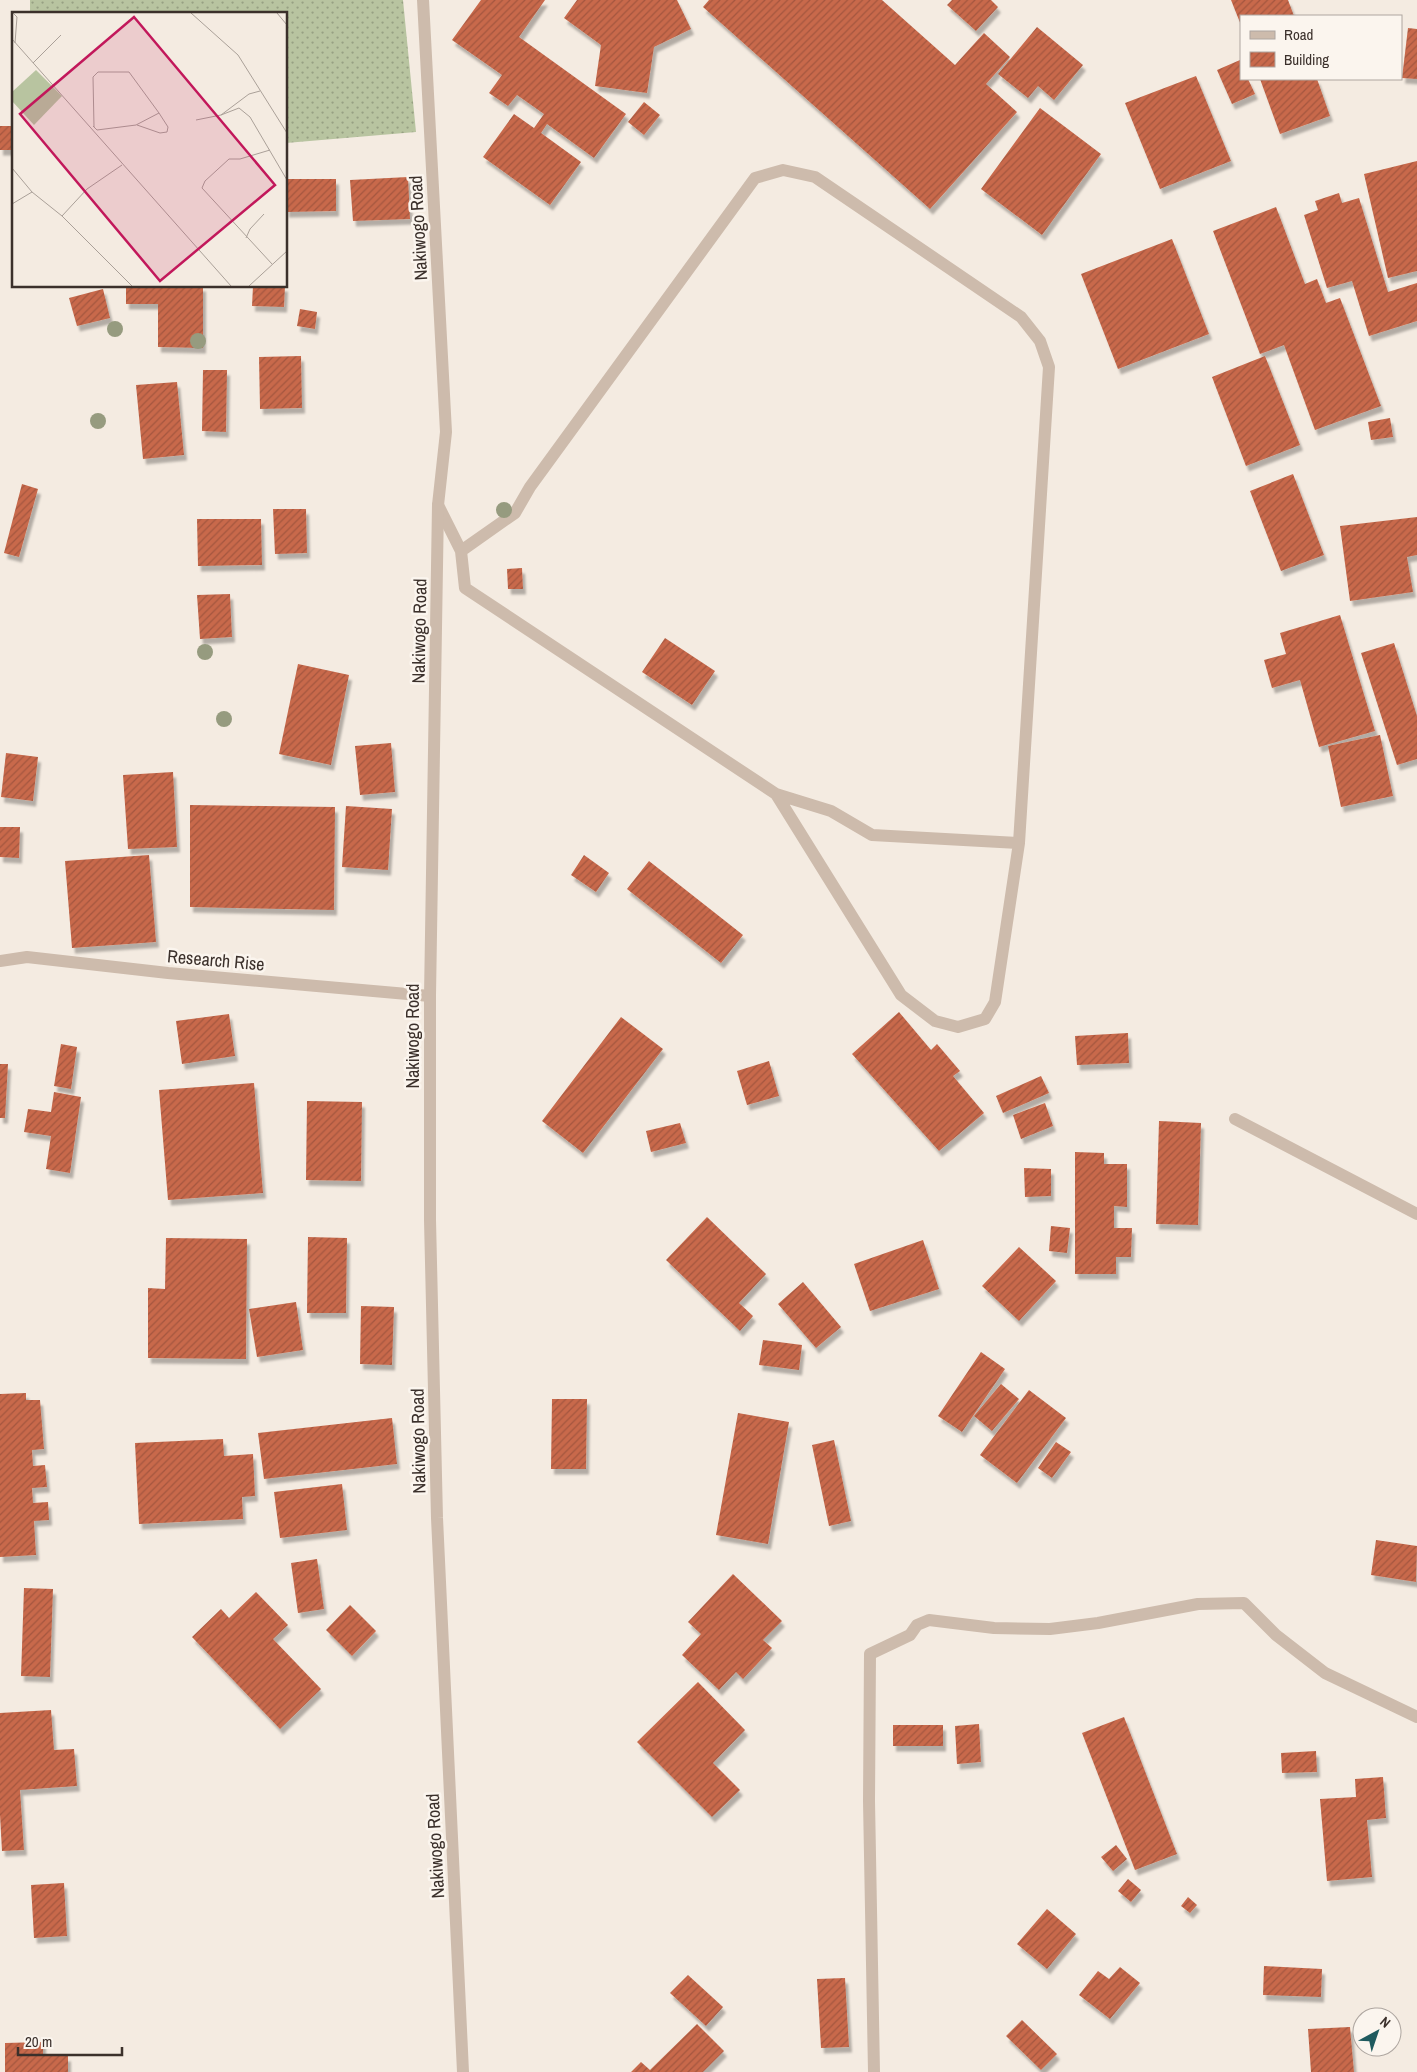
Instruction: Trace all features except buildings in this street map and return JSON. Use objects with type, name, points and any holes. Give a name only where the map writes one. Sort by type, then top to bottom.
[{"type":"street","name":"Nakiwogo Road","points":[[423,0],[446,432],[438,505],[430,996],[430,1230],[437,1518],[463,2072]]},
{"type":"street","points":[[461,551],[515,513],[536,480],[755,178],[784,170],[815,177],[1021,317],[1040,341],[1049,367],[1019,843],[995,1002],[985,1019],[958,1027],[935,1021],[901,995],[776,794]]},
{"type":"street","points":[[438,505],[461,551],[465,588],[776,794],[804,801],[831,811],[872,835],[1019,843]]},
{"type":"street","name":"Research Rise","points":[[0,961],[26,957],[168,973],[430,996]]},
{"type":"street","points":[[1235,1119],[1417,1214]]},
{"type":"street","points":[[874,2072],[869,1800],[870,1654],[910,1635],[917,1625],[929,1620],[994,1628],[1050,1629],[1098,1623],[1198,1604],[1244,1603],[1276,1635],[1325,1673],[1417,1717]]},
{"type":"green space","points":[[30,0],[403,0],[416,132],[288,143],[288,12],[30,12]]}]
